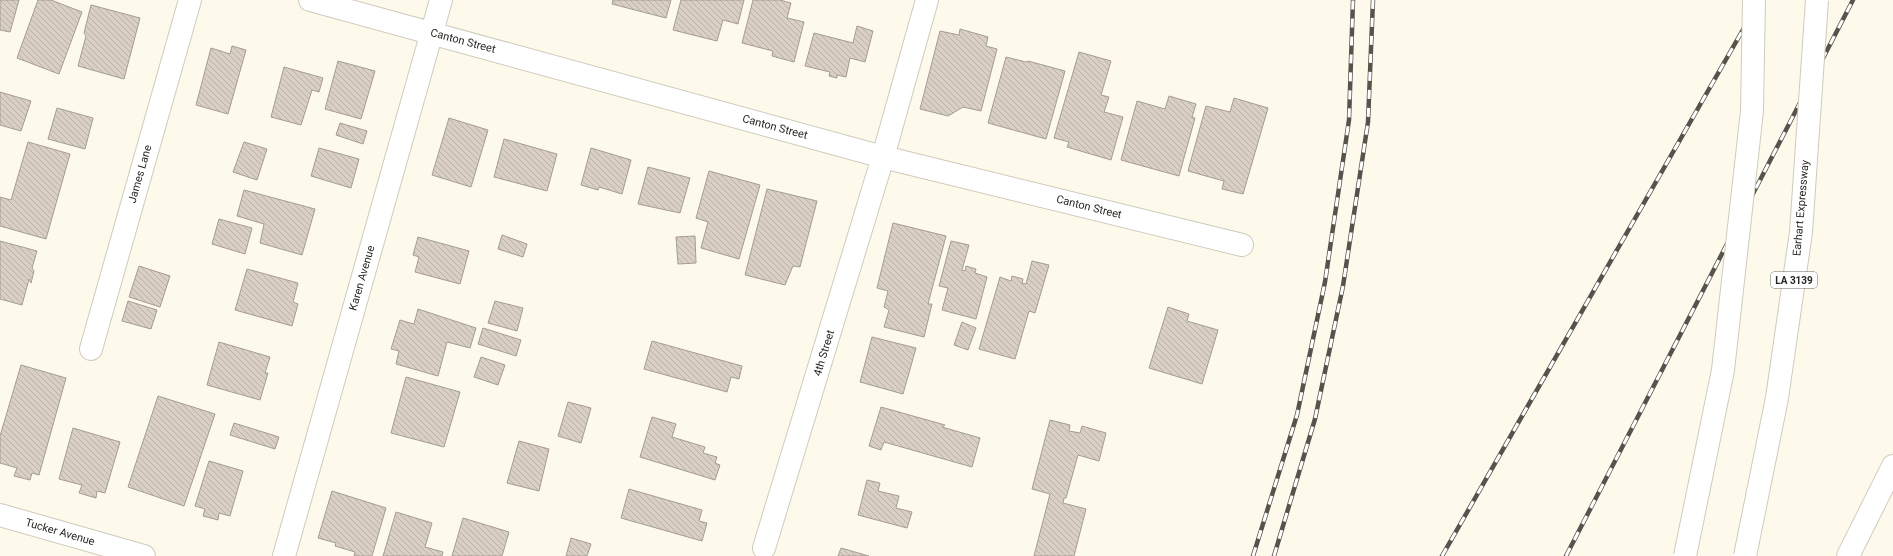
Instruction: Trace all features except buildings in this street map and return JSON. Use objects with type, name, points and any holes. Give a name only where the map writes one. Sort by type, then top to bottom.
[{"type":"main road","name":"James Lane","points":[[91,349],[190,0]]},
{"type":"main road","name":"Canton Street","points":[[310,0],[883,157],[1242,245]]},
{"type":"main road","name":"Karen Avenue","points":[[284,556],[441,0]]},
{"type":"main road","name":"4th Street","points":[[764,548],[883,157],[927,0]]},
{"type":"main road","points":[[1685,556],[1722,370],[1752,111],[1754,0]]},
{"type":"main road","name":"Earhart Expressway","points":[[1745,556],[1777,398],[1801,232],[1817,0]]},
{"type":"main road","points":[[1848,556],[1893,466]]},
{"type":"main road","name":"Tucker Avenue","points":[[0,514],[144,556]]},
{"type":"railway","points":[[1253,556],[1297,415],[1325,282],[1349,120],[1353,0]]},
{"type":"railway","points":[[1274,556],[1315,419],[1343,286],[1368,122],[1373,0]]},
{"type":"railway","points":[[1442,556],[1760,0]]},
{"type":"railway","points":[[1566,556],[1853,0]]}]
